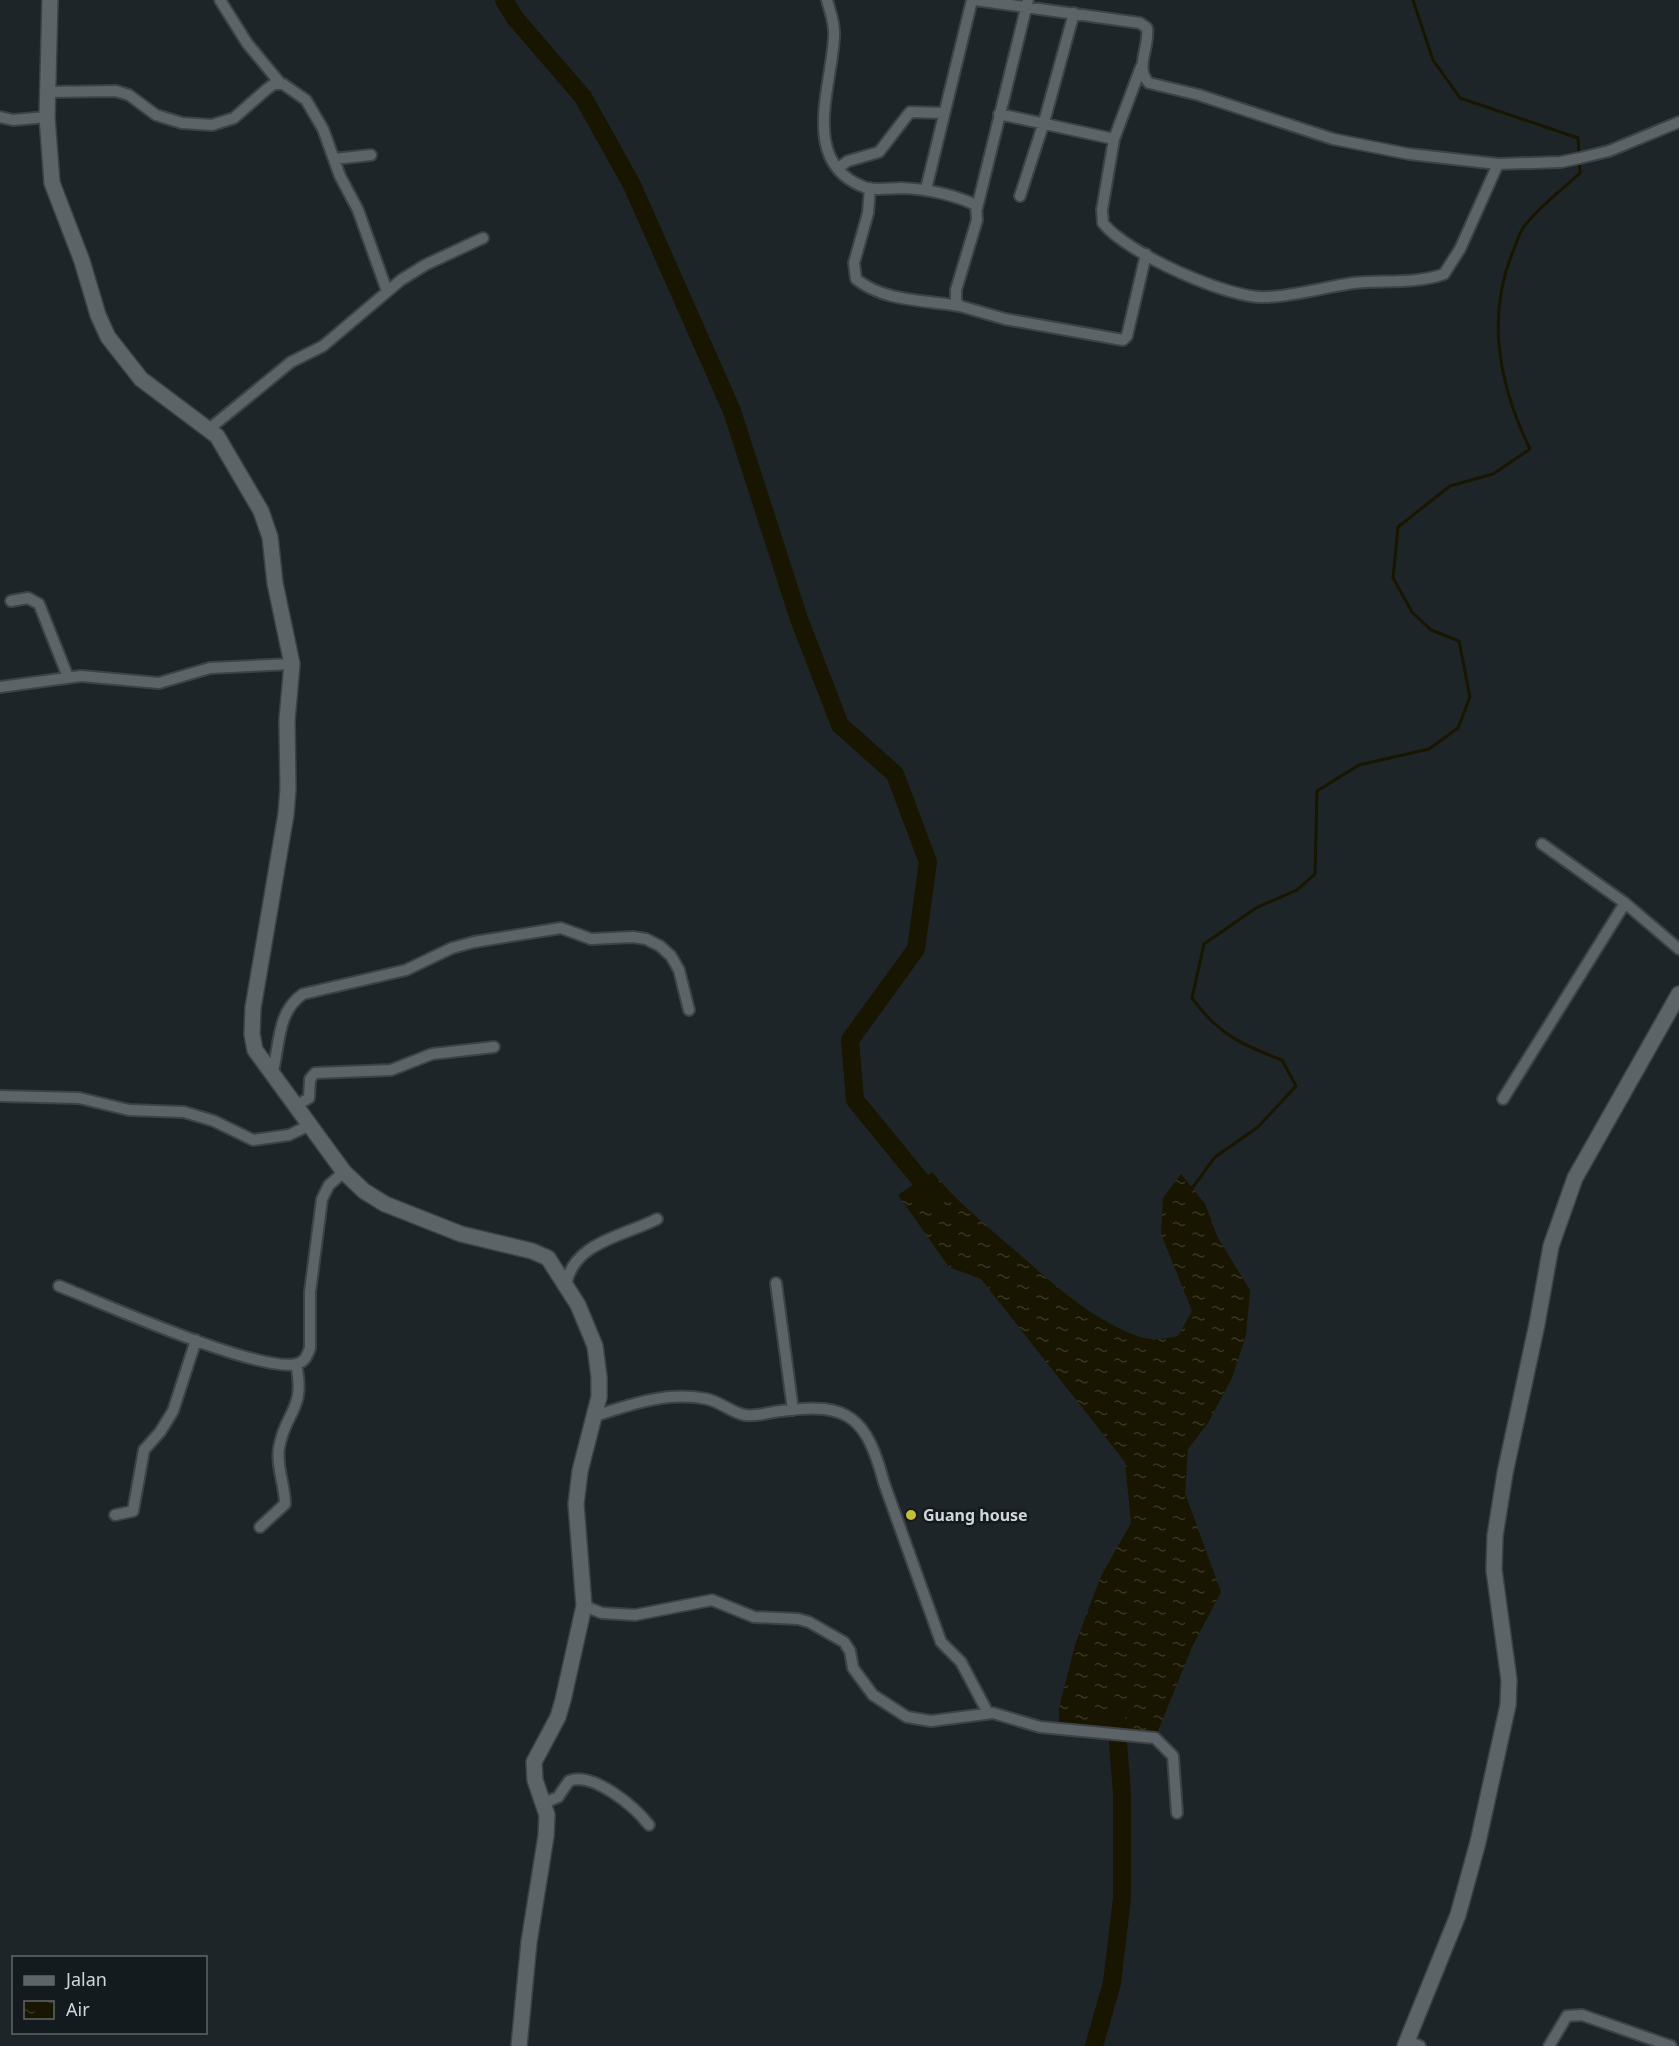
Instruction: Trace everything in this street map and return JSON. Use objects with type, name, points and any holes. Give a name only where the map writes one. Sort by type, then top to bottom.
[{"type":"street","points":[[50,0],[51,34],[47,117],[51,176],[57,200],[82,261],[98,315],[108,336],[141,379],[209,429],[224,446],[267,526],[275,583],[292,664],[287,720],[286,814],[252,1025],[255,1050],[344,1172],[364,1191],[385,1204],[461,1234],[540,1253],[555,1266],[566,1284],[595,1346],[599,1377],[595,1416],[580,1471],[576,1504],[584,1606],[558,1717],[534,1762],[535,1780],[544,1803],[546,1836],[529,1941],[519,2046]]},
{"type":"street","points":[[220,0],[247,42],[280,83],[297,93],[312,109],[340,176],[358,210],[387,291]]},
{"type":"street","points":[[827,0],[834,37],[824,143],[826,154],[838,168],[861,186],[926,189],[973,204],[977,208]]},
{"type":"street","points":[[926,189],[943,113],[973,0],[1027,4],[1074,14],[1117,18],[1144,25],[1148,34],[1142,66],[1114,139],[1102,219],[1107,228],[1146,254],[1206,283],[1242,296],[1266,298],[1352,283],[1438,277],[1451,267],[1498,164]]},
{"type":"street","points":[[960,306],[956,302],[956,290],[974,230],[999,114],[1027,4]]},
{"type":"street","points":[[1020,196],[1044,122],[1074,14]]},
{"type":"street","points":[[1142,66],[1145,79],[1159,87],[1199,95],[1334,139],[1409,154],[1498,164],[1561,162],[1580,158],[1609,151],[1679,122]]},
{"type":"street","points":[[47,92],[116,91],[129,95],[151,113],[169,120],[212,125],[234,118],[267,89],[280,83]]},
{"type":"street","points":[[838,168],[848,161],[879,152],[910,112],[943,113]]},
{"type":"street","points":[[999,114],[1114,139]]},
{"type":"street","points":[[0,117],[14,120],[47,117]]},
{"type":"street","points":[[334,159],[371,155]]},
{"type":"street","points":[[870,188],[868,213],[854,263],[856,279],[866,287],[893,296],[960,306],[1005,319],[1123,340],[1127,336],[1146,254]]},
{"type":"street","points":[[209,429],[291,362],[323,346],[387,291],[425,265],[483,238]]},
{"type":"street","points":[[11,601],[28,598],[39,604],[68,676]]},
{"type":"street","points":[[0,687],[68,676],[159,683],[210,668],[292,664]]},
{"type":"street","points":[[1542,844],[1625,903],[1679,949]]},
{"type":"street","points":[[1503,1099],[1625,903]]},
{"type":"street","points":[[272,1075],[281,1026],[294,1000],[303,994],[406,970],[452,948],[509,935],[561,928],[569,929],[591,939],[646,939],[671,956],[679,970],[689,1010]]},
{"type":"street","points":[[1411,2044],[1458,1915],[1478,1842],[1509,1705],[1509,1680],[1494,1570],[1495,1536],[1505,1473],[1538,1324],[1551,1246],[1575,1178],[1679,994]]},
{"type":"street","points":[[295,1106],[309,1098],[310,1079],[315,1073],[384,1071],[402,1068],[432,1054],[494,1047]]},
{"type":"street","points":[[0,1096],[79,1098],[129,1110],[184,1112],[214,1121],[253,1140],[289,1135],[310,1125]]},
{"type":"street","points":[[59,1286],[222,1350],[272,1363],[296,1364],[307,1356],[310,1348],[310,1292],[320,1209],[326,1189],[344,1172]]},
{"type":"street","points":[[566,1284],[572,1264],[585,1250],[657,1219]]},
{"type":"street","points":[[776,1283],[792,1410]]},
{"type":"street","points":[[115,1515],[133,1511],[144,1450],[160,1432],[173,1411],[195,1340]]},
{"type":"street","points":[[260,1527],[285,1504],[278,1452],[300,1394],[296,1364]]},
{"type":"street","points":[[595,1416],[641,1401],[662,1398],[705,1398],[745,1416],[792,1410],[830,1409],[855,1420],[872,1442],[941,1642],[961,1662],[988,1713]]},
{"type":"street","points":[[584,1606],[602,1613],[635,1615],[712,1600],[754,1617],[798,1619],[809,1622],[844,1642],[850,1651],[853,1668],[873,1695],[907,1717],[931,1721],[988,1713],[1004,1714],[1029,1725],[1155,1738],[1173,1756],[1177,1813]]},
{"type":"street","points":[[544,1803],[558,1797],[569,1781],[583,1779],[601,1786],[627,1803],[639,1812],[649,1825]]},
{"type":"street","points":[[1549,2046],[1568,2016],[1582,2015],[1671,2046]]},
{"type":"water","points":[[932,1172],[980,1220],[1071,1298],[1119,1328],[1142,1338],[1153,1339],[1178,1336],[1192,1311],[1161,1234],[1163,1198],[1181,1174],[1205,1204],[1218,1238],[1250,1290],[1246,1335],[1232,1378],[1208,1423],[1188,1449],[1185,1493],[1221,1592],[1193,1645],[1155,1738],[1059,1727],[1059,1708],[1075,1645],[1101,1576],[1131,1523],[1125,1462],[981,1279],[949,1267],[898,1195]]},
{"type":"waterway","points":[[504,0],[515,18],[583,97],[632,185],[732,411],[799,619],[840,725],[895,774],[928,862],[916,949],[850,1040],[855,1100],[936,1199]]},
{"type":"waterway","points":[[1190,1191],[1215,1157],[1258,1127],[1296,1086],[1282,1060],[1232,1037],[1211,1021],[1192,998],[1204,944],[1256,908],[1297,890],[1315,874],[1317,791],[1359,765],[1429,749],[1458,728],[1470,697],[1459,641],[1431,630],[1412,612],[1393,578],[1398,527],[1450,486],[1493,474],[1530,449],[1510,400],[1504,375],[1498,325],[1500,300],[1505,274],[1522,229],[1538,210],[1580,173],[1578,138],[1460,98],[1433,60],[1413,0]]},
{"type":"waterway","points":[[1094,2046],[1112,1983],[1122,1898],[1122,1794],[1116,1716]]},
{"type":"place","name":"Guang house","points":[[911,1515]]}]
